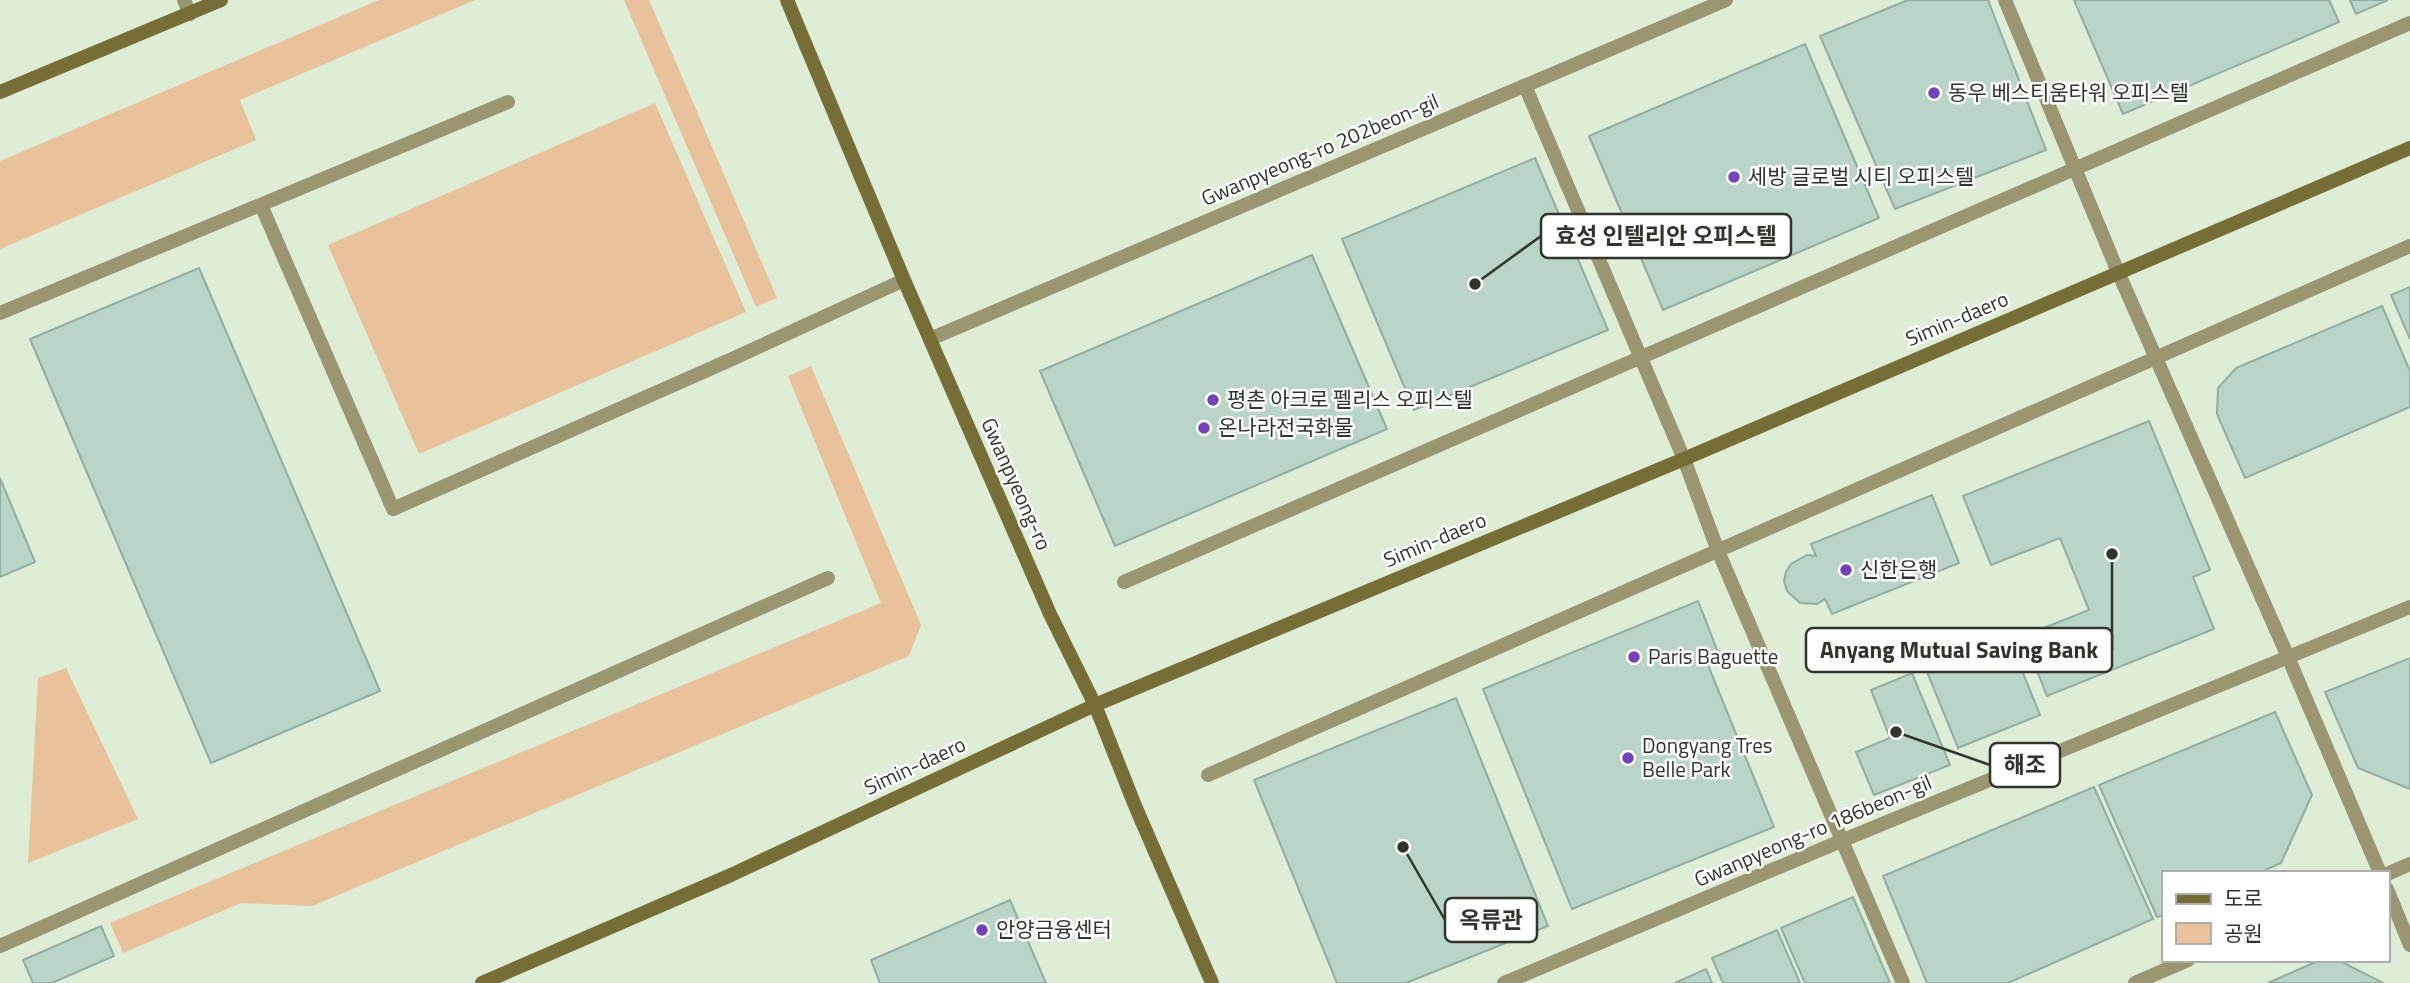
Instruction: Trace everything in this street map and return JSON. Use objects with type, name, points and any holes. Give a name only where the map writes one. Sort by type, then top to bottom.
[{"type":"street","points":[[0,92],[187,7],[221,0]]},
{"type":"street","name":"Gwanpyeong-ro","points":[[787,0],[904,280],[1050,614],[1095,705],[1136,808],[1212,983]]},
{"type":"street","name":"Gwanpyeong-ro 202beon-gil","points":[[930,339],[1727,0]]},
{"type":"street","points":[[2005,0],[2118,272],[2379,871]]},
{"type":"street","points":[[1124,582],[2410,23]]},
{"type":"street","points":[[1525,86],[1684,459],[1718,551],[1903,983]]},
{"type":"street","points":[[0,313],[508,102]]},
{"type":"street","name":"Simin-daero","points":[[482,983],[731,875],[1095,705],[1684,459],[2410,148]]},
{"type":"street","points":[[261,205],[393,509],[904,280]]},
{"type":"street","points":[[1208,775],[2410,246]]},
{"type":"street","points":[[0,946],[828,578]]},
{"type":"street","name":"Gwanpyeong-ro 186beon-gil","points":[[1504,983],[2410,607]]},
{"type":"street","points":[[2389,873],[2410,864]]},
{"type":"street","points":[[2389,894],[2410,945]]},
{"type":"street","points":[[2135,983],[2183,962]]},
{"type":"green space","points":[[379,0],[475,0],[240,100],[256,140],[0,249],[0,161]]},
{"type":"green space","points":[[624,0],[649,0],[777,298],[756,307]]},
{"type":"green space","points":[[655,103],[746,312],[419,454],[328,245]]},
{"type":"green space","points":[[811,366],[921,625],[909,656],[312,906],[241,903],[123,953],[110,923],[881,603],[788,376]]},
{"type":"green space","points":[[66,668],[138,819],[28,863],[38,678]]},
{"type":"building","name":"동우 베스티움타워 오피스텔","points":[[1908,0],[1988,0],[2046,150],[1895,209],[1820,36]]},
{"type":"building","points":[[2074,0],[2329,0],[2339,22],[2123,114]]},
{"type":"building","points":[[2350,0],[2388,0],[2356,14]]},
{"type":"building","name":"세방 글로벌 시티 오피스텔","points":[[1805,44],[1879,218],[1663,310],[1589,136]]},
{"type":"building","points":[[1535,158],[1608,330],[1414,410],[1342,239]]},
{"type":"building","name":"평촌 아크로 펠리스 오피스텔","points":[[1312,255],[1387,429],[1115,546],[1040,371]]},
{"type":"building","points":[[199,268],[380,691],[211,763],[30,339]]},
{"type":"building","points":[[2410,287],[2410,339],[2391,295]]},
{"type":"building","points":[[2382,306],[2410,371],[2410,407],[2245,478],[2217,414],[2218,388],[2236,368]]},
{"type":"building","points":[[2149,421],[2210,570],[2193,577],[2214,629],[2047,696],[2023,636],[2089,610],[2060,538],[1991,565],[1963,496]]},
{"type":"building","points":[[0,478],[35,562],[0,577]]},
{"type":"building","points":[[1932,495],[1959,563],[1832,614],[1825,599],[1817,604],[1800,603],[1787,591],[1784,581],[1791,564],[1807,555],[1816,556],[1811,544]]},
{"type":"building","name":"Dongyang Tres Belle Park","points":[[1698,601],[1721,660],[1708,665],[1774,827],[1572,909],[1483,689]]},
{"type":"building","points":[[2005,629],[2040,715],[1958,748],[1923,662]]},
{"type":"building","points":[[2410,658],[2410,789],[2358,768],[2325,692]]},
{"type":"building","points":[[1912,673],[1950,765],[1874,795],[1856,752],[1890,738],[1871,690]]},
{"type":"building","points":[[1456,698],[1548,926],[1406,983],[1337,983],[1254,780]]},
{"type":"building","points":[[2275,712],[2312,795],[2281,863],[2263,871],[2162,871],[2162,915],[2157,917],[2099,785]]},
{"type":"building","points":[[2094,787],[2153,919],[2008,983],[1927,983],[1883,876]]},
{"type":"building","points":[[1853,897],[1890,983],[1805,983],[1781,928]]},
{"type":"building","name":"안양금융센터","points":[[1010,900],[1046,983],[880,983],[871,960]]},
{"type":"building","points":[[101,926],[114,956],[52,983],[33,983],[23,960]]},
{"type":"building","points":[[1777,930],[1800,983],[1723,983],[1712,958]]},
{"type":"building","points":[[2315,962],[2342,962],[2383,983],[2268,983]]},
{"type":"building","points":[[1706,969],[1712,983],[1675,983]]},
{"type":"place","name":"동우 베스티움타워 오피스텔","points":[[1934,93]]},
{"type":"place","name":"세방 글로벌 시티 오피스텔","points":[[1734,177]]},
{"type":"place","name":"효성 인텔리안 오피스텔","points":[[1475,284]]},
{"type":"place","name":"평촌 아크로 펠리스 오피스텔","points":[[1213,400]]},
{"type":"place","name":"온나라전국화물","points":[[1204,428]]},
{"type":"place","name":"Anyang Mutual Saving Bank","points":[[2112,554]]},
{"type":"place","name":"신한은행","points":[[1846,570]]},
{"type":"place","name":"Paris Baguette","points":[[1634,657]]},
{"type":"place","name":"해조","points":[[1896,732]]},
{"type":"place","name":"Dongyang Tres Belle Park","points":[[1628,758]]},
{"type":"place","name":"옥류관","points":[[1403,847]]},
{"type":"place","name":"안양금융센터","points":[[982,930]]}]
